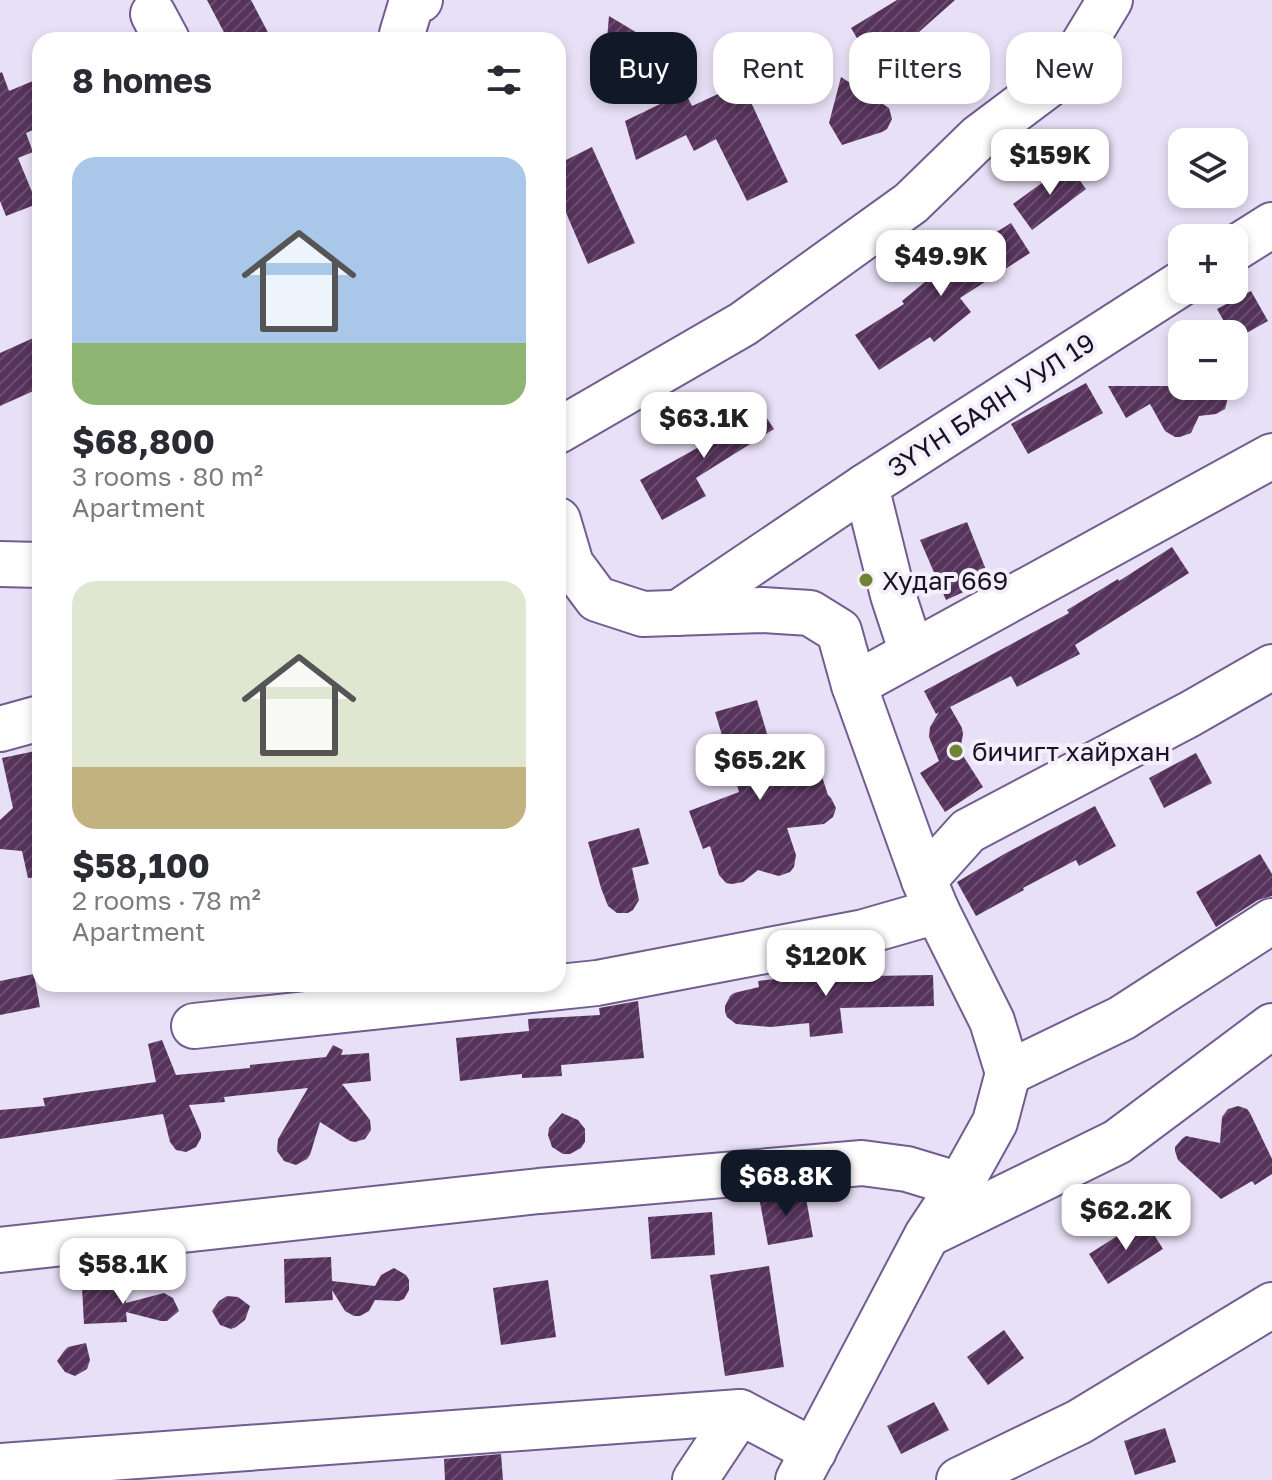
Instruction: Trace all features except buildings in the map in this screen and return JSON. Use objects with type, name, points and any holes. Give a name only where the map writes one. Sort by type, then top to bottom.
[{"type":"street","points":[[403,32],[411,4],[420,0]]},
{"type":"street","points":[[566,426],[743,324],[911,203],[979,137],[1067,71],[1110,0]]},
{"type":"street","points":[[1248,240],[1272,225]]},
{"type":"street","name":"ЗҮҮН БАЯН УУЛ 19","points":[[912,653],[893,595],[866,486],[1168,292]]},
{"type":"street","points":[[854,685],[1272,456]]},
{"type":"street","points":[[678,613],[866,486]]},
{"type":"street","points":[[0,1466],[740,1412],[806,1466],[927,1235],[960,1185],[995,1122],[1008,1073],[992,1021],[931,896],[854,685],[839,631],[810,613],[762,610],[643,614],[597,599],[566,567]]},
{"type":"street","points":[[566,986],[864,932],[931,896],[968,831],[1190,714],[1272,667]]},
{"type":"street","points":[[0,729],[32,720]]},
{"type":"street","points":[[1008,1073],[1122,1018],[1272,921]]},
{"type":"street","points":[[194,1026],[513,992]]},
{"type":"street","points":[[927,1235],[1117,1142],[1272,1026]]},
{"type":"street","points":[[0,1250],[523,1192],[862,1163],[907,1169],[960,1185]]},
{"type":"street","points":[[959,1480],[1079,1422],[1272,1305]]},
{"type":"street","points":[[695,1480],[740,1412]]},
{"type":"place","name":"Худаг 669","points":[[866,580]]},
{"type":"place","name":"бичигт хайрхан","points":[[956,751]]}]
